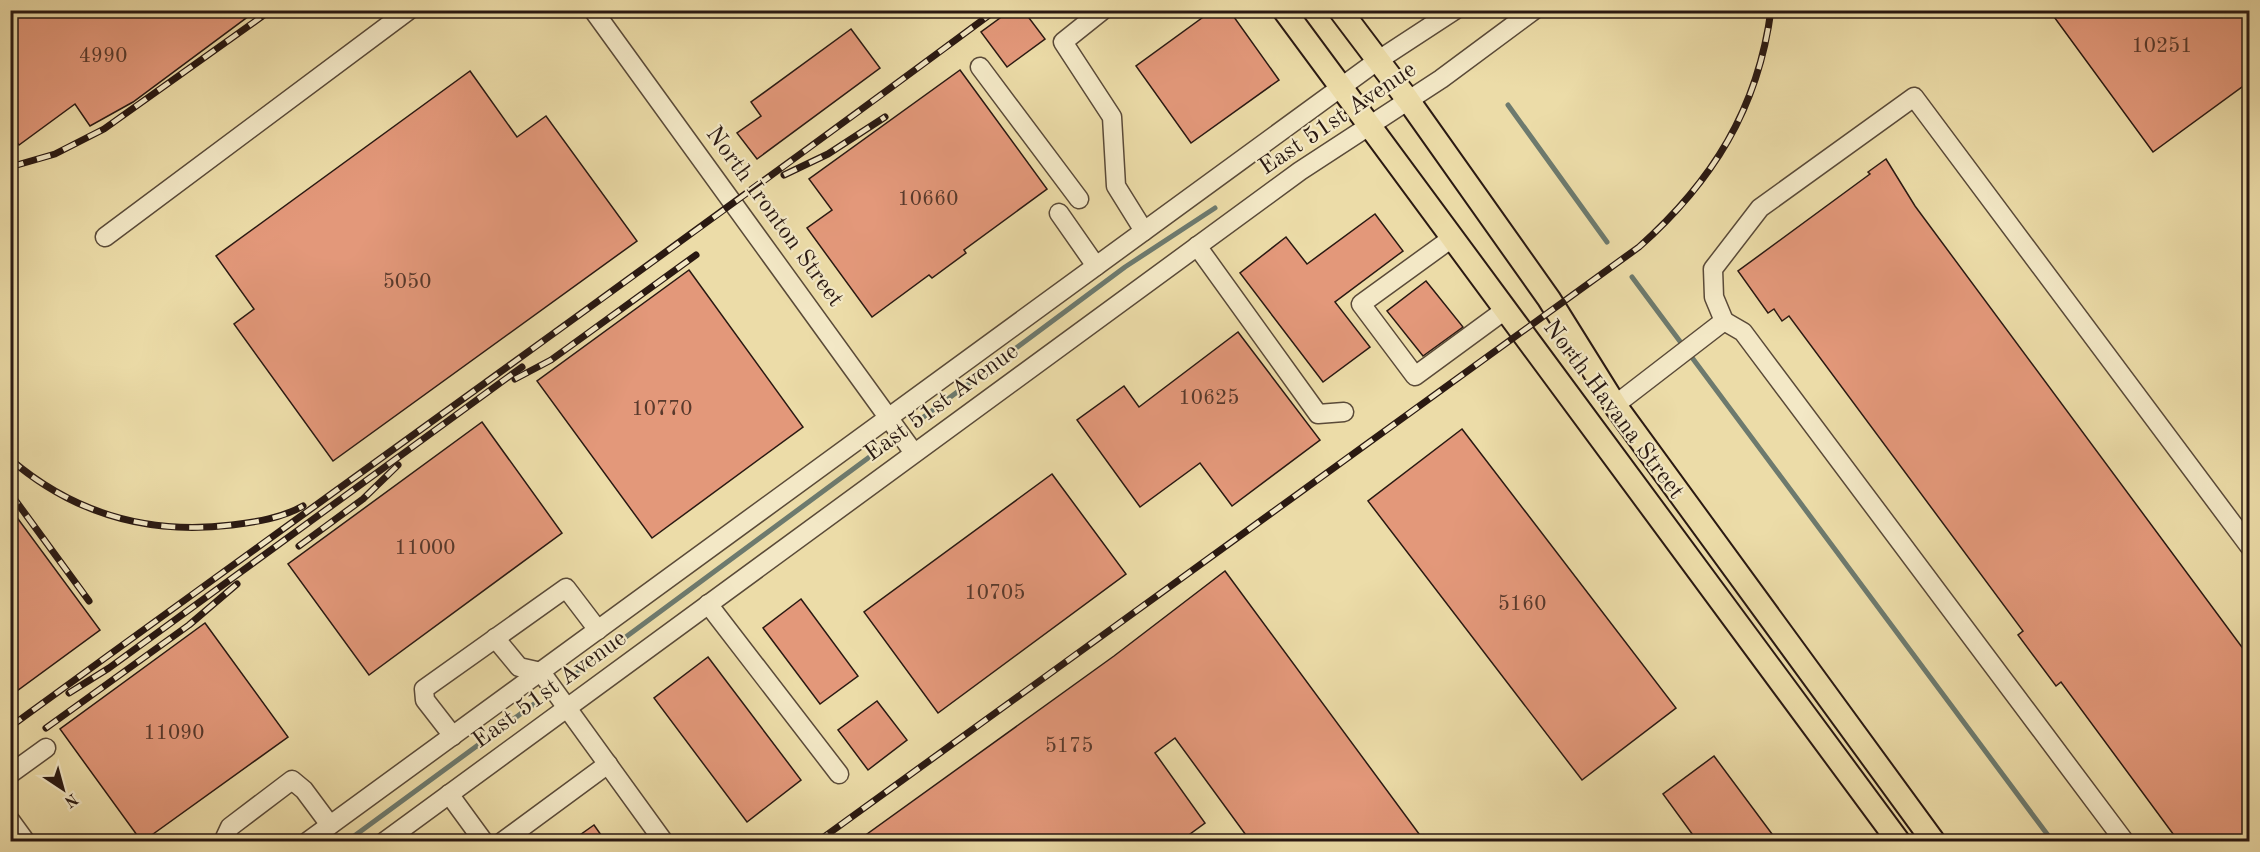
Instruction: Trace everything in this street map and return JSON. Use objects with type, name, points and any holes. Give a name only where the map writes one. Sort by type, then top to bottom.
[{"type":"main road","name":"North Havana Street","points":[[1284,10],[1899,842]]},
{"type":"main road","name":"North Havana Street","points":[[1340,10],[1408,100],[1555,308],[1615,405],[1934,842]]},
{"type":"street","points":[[105,237],[409,10]]},
{"type":"street","name":"North Ironton Street","points":[[592,10],[914,453]]},
{"type":"street","points":[[1103,10],[1063,42],[1112,117],[1116,186],[1144,231]]},
{"type":"street","name":"East 51st Avenue","points":[[307,842],[1377,61],[1455,10]]},
{"type":"street","name":"East 51st Avenue","points":[[384,842],[1300,171],[1441,79],[1534,10]]},
{"type":"street","points":[[980,68],[1079,199]]},
{"type":"street","points":[[2125,842],[1743,332],[1724,321],[1714,297],[1713,269],[1760,208],[1914,97],[2250,547]]},
{"type":"street","points":[[1059,213],[1096,266]]},
{"type":"street","points":[[1452,237],[1361,304],[1415,376],[1505,310]]},
{"type":"street","points":[[1197,246],[1318,414],[1344,412]]},
{"type":"street","points":[[1615,405],[1724,321]]},
{"type":"street","points":[[453,736],[425,700],[424,689],[566,588],[598,630]]},
{"type":"street","points":[[708,604],[839,774]]},
{"type":"street","points":[[495,638],[519,667],[541,672],[664,842]]},
{"type":"street","points":[[10,774],[46,748]]},
{"type":"street","points":[[502,842],[608,764]]},
{"type":"street","points":[[223,842],[230,827],[292,780],[304,789],[330,825]]},
{"type":"street","points":[[449,794],[484,842]]},
{"type":"street","points":[[10,820],[26,842]]},
{"type":"building","points":[[10,10],[257,10],[133,102],[90,126],[75,104],[19,145],[10,134]]},
{"type":"building","points":[[1011,10],[1023,10],[1045,39],[1007,67],[981,32]]},
{"type":"building","points":[[1213,10],[1229,10],[1279,80],[1191,143],[1136,66]]},
{"type":"building","points":[[2049,10],[2250,10],[2250,81],[2153,152]]},
{"type":"building","points":[[851,29],[880,68],[757,159],[737,133],[761,116],[751,102]]},
{"type":"building","points":[[960,70],[1047,189],[964,250],[966,253],[932,278],[929,275],[872,317],[807,228],[832,210],[809,179]]},
{"type":"building","points":[[470,71],[517,137],[546,116],[637,241],[333,461],[234,324],[254,309],[216,256]]},
{"type":"building","points":[[1886,159],[1915,206],[2250,658],[2250,842],[2179,842],[2061,682],[2056,686],[2018,635],[2023,631],[1789,316],[1782,321],[1774,309],[1768,313],[1738,271],[1870,174],[1868,172]]},
{"type":"building","points":[[1375,214],[1403,251],[1335,302],[1370,347],[1323,382],[1240,273],[1286,237],[1307,264]]},
{"type":"building","points":[[689,270],[803,427],[652,538],[537,381]]},
{"type":"building","points":[[1426,281],[1463,327],[1423,356],[1387,311]]},
{"type":"building","points":[[1238,332],[1320,440],[1232,506],[1200,463],[1140,507],[1077,420],[1124,386],[1139,407]]},
{"type":"building","points":[[482,422],[562,533],[369,675],[288,564]]},
{"type":"building","points":[[1462,429],[1676,708],[1582,780],[1368,501]]},
{"type":"building","points":[[1052,474],[1126,574],[938,713],[864,612]]},
{"type":"building","points":[[10,508],[100,630],[10,696]]},
{"type":"building","points":[[1225,571],[1425,842],[1251,842],[1175,738],[1155,753],[1205,823],[1179,842],[856,842],[1114,656]]},
{"type":"building","points":[[801,599],[858,676],[820,704],[763,628]]},
{"type":"building","points":[[205,623],[288,737],[142,842],[60,729]]},
{"type":"building","points":[[708,657],[801,780],[747,822],[654,698]]},
{"type":"building","points":[[877,701],[907,740],[868,770],[838,730]]},
{"type":"building","points":[[1714,756],[1778,842],[1698,842],[1663,794]]},
{"type":"building","points":[[594,825],[606,842],[570,842]]},
{"type":"waterway","points":[[1508,105],[1607,242]]},
{"type":"waterway","points":[[921,419],[1125,267],[1215,208]]},
{"type":"waterway","points":[[1632,277],[2053,842]]},
{"type":"waterway","points":[[573,676],[883,447]]},
{"type":"waterway","points":[[346,842],[534,704]]},
{"type":"railway","points":[[10,167],[55,154],[104,129],[271,10]]},
{"type":"railway","points":[[10,727],[996,10]]},
{"type":"railway","points":[[817,842],[1639,247],[1689,196],[1728,141],[1755,80],[1765,46],[1771,10]]},
{"type":"railway","points":[[784,175],[828,154],[885,117]]},
{"type":"railway","points":[[515,379],[551,360],[696,255]]},
{"type":"railway","points":[[69,693],[109,668],[522,367]]},
{"type":"railway","points":[[10,459],[60,494],[86,507],[142,523],[171,527],[232,525],[278,516],[303,506]]},
{"type":"railway","points":[[299,546],[363,499],[398,465]]},
{"type":"railway","points":[[10,493],[89,601]]},
{"type":"railway","points":[[46,728],[189,625],[237,584]]}]
